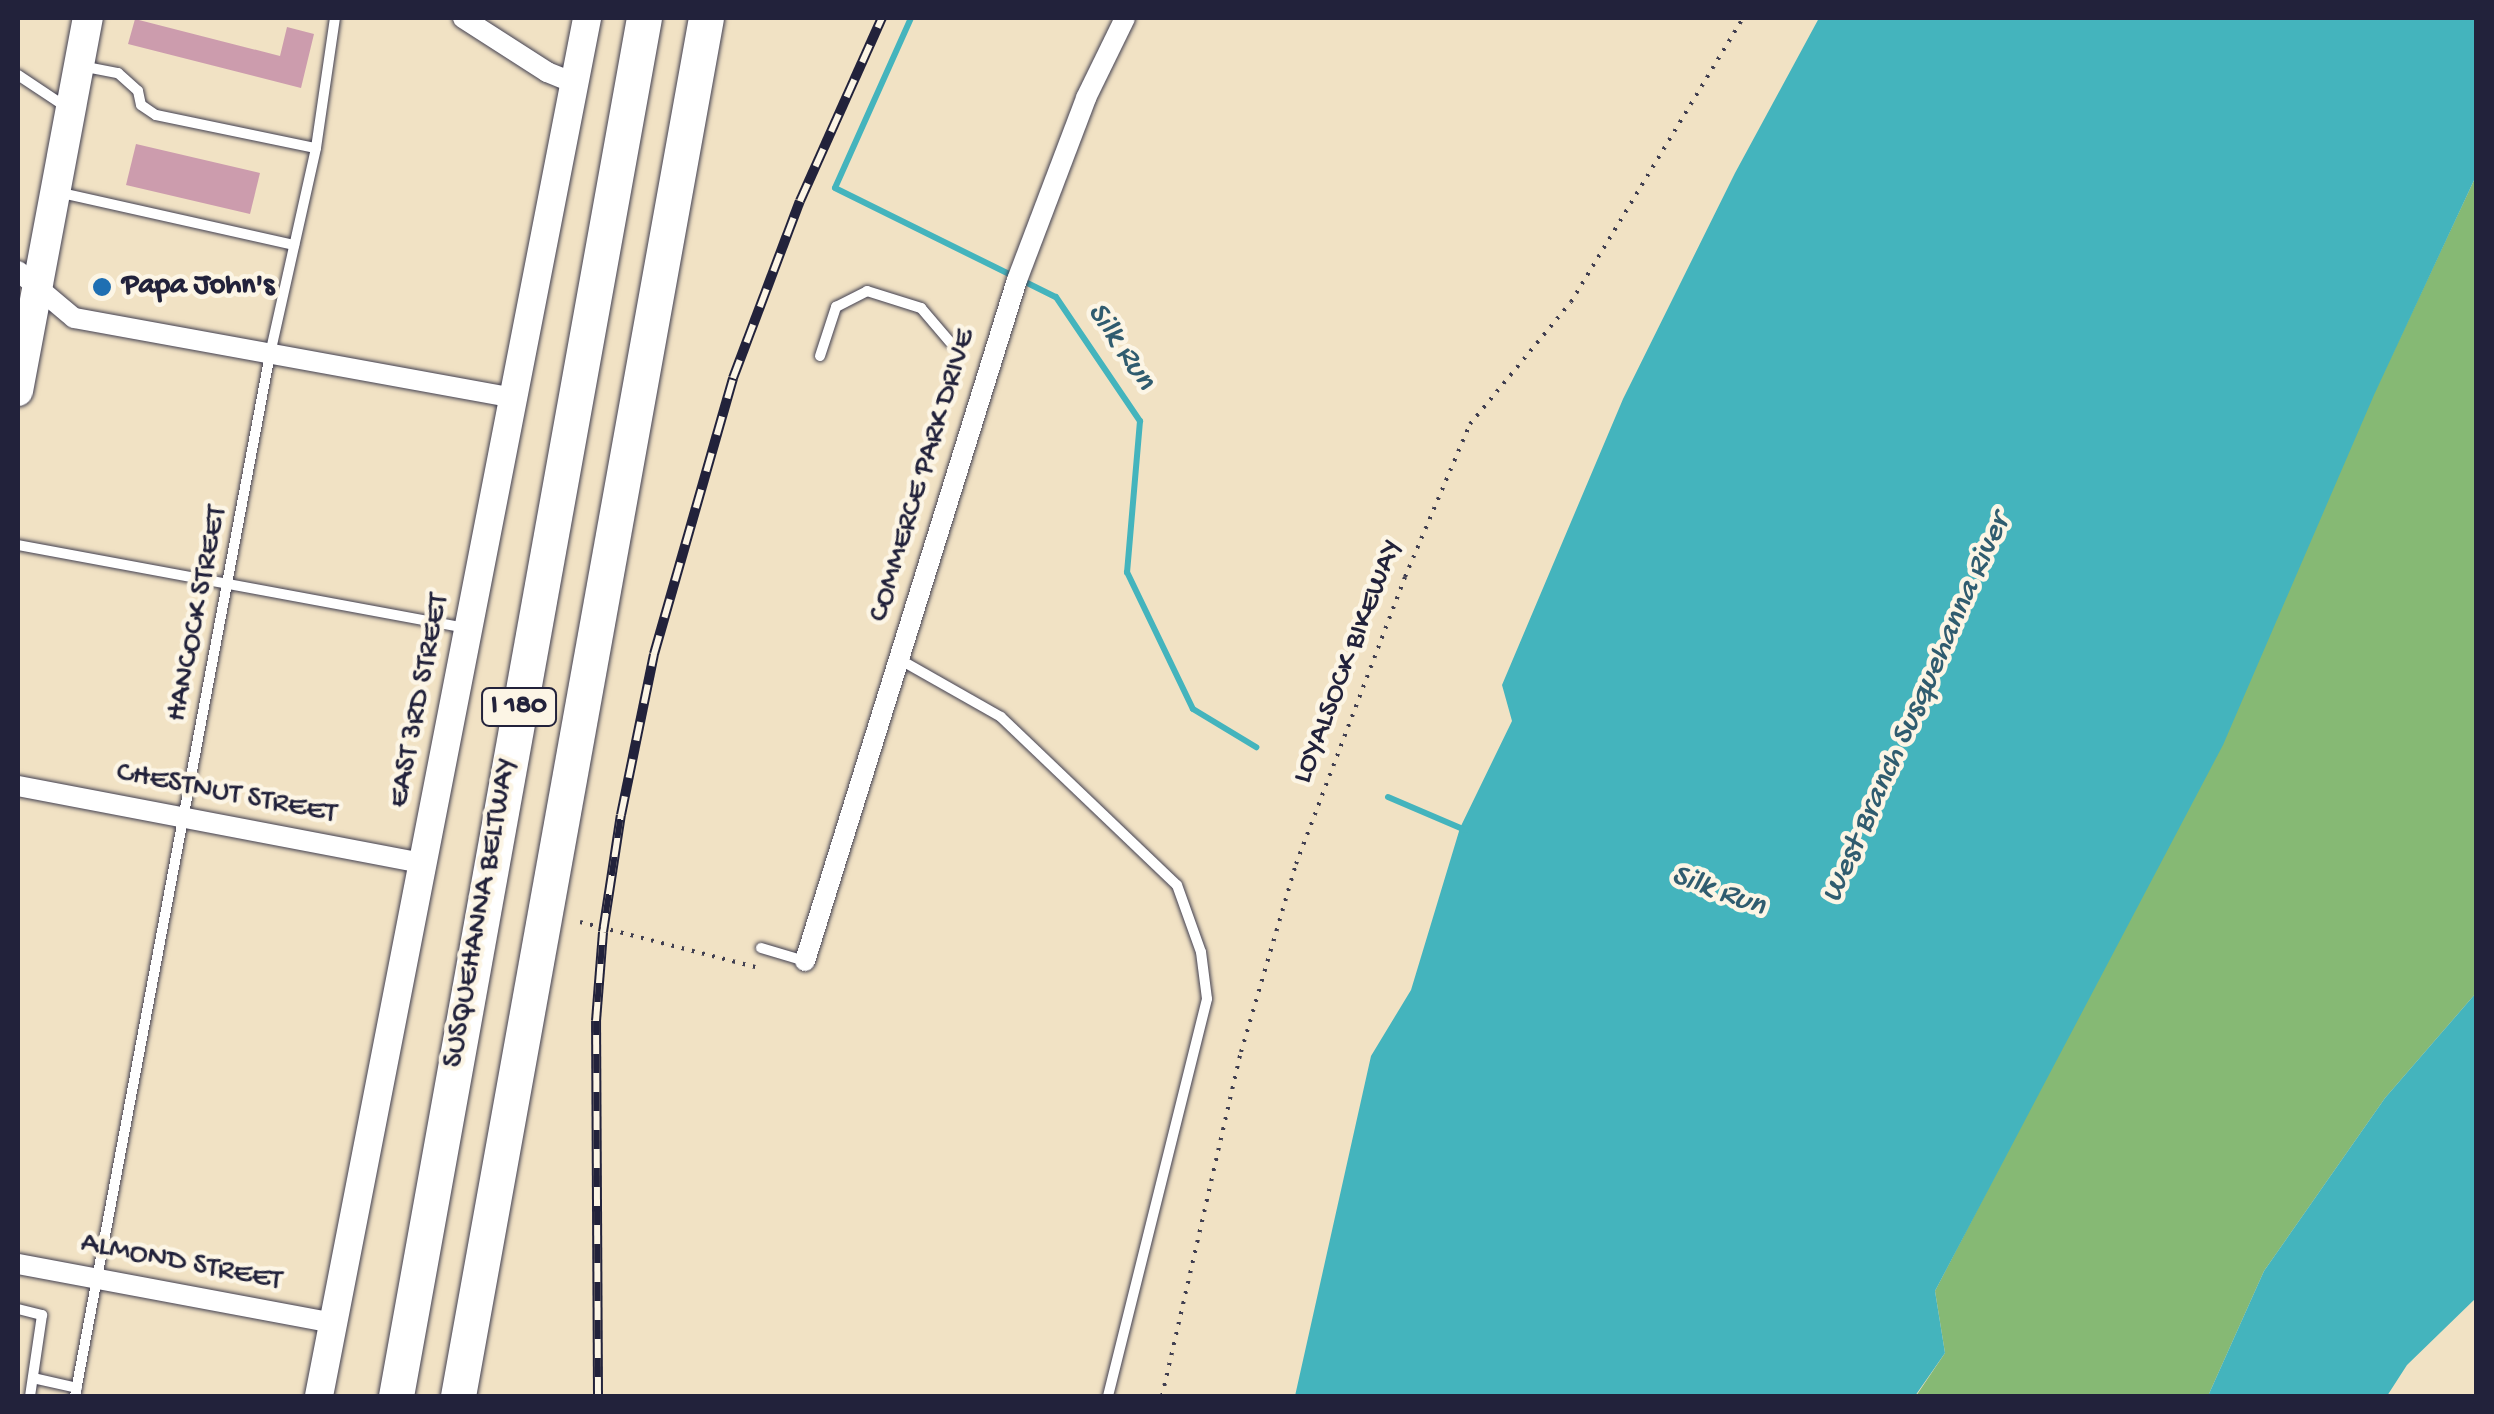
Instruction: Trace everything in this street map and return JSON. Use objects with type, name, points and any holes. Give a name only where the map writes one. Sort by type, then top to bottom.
[{"type":"highway","name":"SUSQUEHANNA BELTWAY","points":[[396,1396],[644,18]]},
{"type":"highway","name":"SUSQUEHANNA BELTWAY","points":[[458,1396],[706,18]]},
{"type":"highway","points":[[632,423],[730,18]]},
{"type":"main road","points":[[18,391],[28,278],[56,192],[88,18]]},
{"type":"main road","name":"EAST 3RD STREET","points":[[318,1396],[587,18]]},
{"type":"street","points":[[462,18],[547,72],[574,83]]},
{"type":"street","name":"COMMERCE PARK DRIVE","points":[[805,961],[1012,296],[1086,98],[1125,18]]},
{"type":"street","points":[[28,278],[74,318],[513,398]]},
{"type":"street","name":"CHESTNUT STREET","points":[[18,786],[422,863]]},
{"type":"street","name":"ALMOND STREET","points":[[18,1264],[333,1323]]},
{"type":"lane","name":"HANCOCK STREET","points":[[76,1392],[270,354],[316,148],[335,18]]},
{"type":"lane","points":[[80,66],[118,73],[138,92],[141,104],[156,115],[316,148]]},
{"type":"lane","points":[[18,75],[71,110]]},
{"type":"lane","points":[[56,192],[294,245]]},
{"type":"lane","points":[[820,356],[836,307],[867,291],[921,308],[950,342]]},
{"type":"lane","points":[[18,545],[468,628]]},
{"type":"lane","points":[[898,658],[1002,717],[1176,885],[1201,952],[1207,999],[1108,1396]]},
{"type":"lane","points":[[760,948],[805,961]]},
{"type":"lane","points":[[18,1308],[42,1315],[30,1396]]},
{"type":"lane","points":[[33,1378],[76,1392]]},
{"type":"path","name":"LOYALSOCK BIKEWAY","points":[[1162,1396],[1242,1052],[1296,864],[1405,577],[1470,424],[1571,302],[1743,18]]},
{"type":"path","points":[[580,922],[755,966]]},
{"type":"green space","points":[[2476,176],[2476,993],[2385,1098],[2264,1271],[2208,1396],[1916,1396],[1945,1353],[1935,1291],[2113,949]]},
{"type":"water","name":"West Branch Susquehanna River","points":[[1819,18],[2476,18],[2476,176],[2374,395],[2223,745],[1935,1291],[1945,1353],[1915,1396],[1295,1396],[1371,1056],[1411,990],[1460,828],[1512,721],[1502,685],[1623,399],[1735,173]]},
{"type":"water","points":[[2476,993],[2476,1298],[2407,1365],[2387,1396],[2208,1396],[2264,1271],[2385,1098]]},
{"type":"building","points":[[135,19],[280,56],[287,27],[314,34],[301,88],[128,44]]},
{"type":"building","points":[[136,144],[260,173],[250,214],[126,185]]},
{"type":"waterway","name":"Silk Run","points":[[911,18],[835,188],[1056,297],[1140,421],[1127,572],[1193,709],[1256,747]]},
{"type":"waterway","name":"Silk Run","points":[[1388,797],[1465,830]]},
{"type":"railway","points":[[598,1396],[596,1021],[603,932],[621,815],[654,654],[733,378],[800,201],[882,18]]},
{"type":"place","name":"Papa John's","points":[[102,287]]}]
